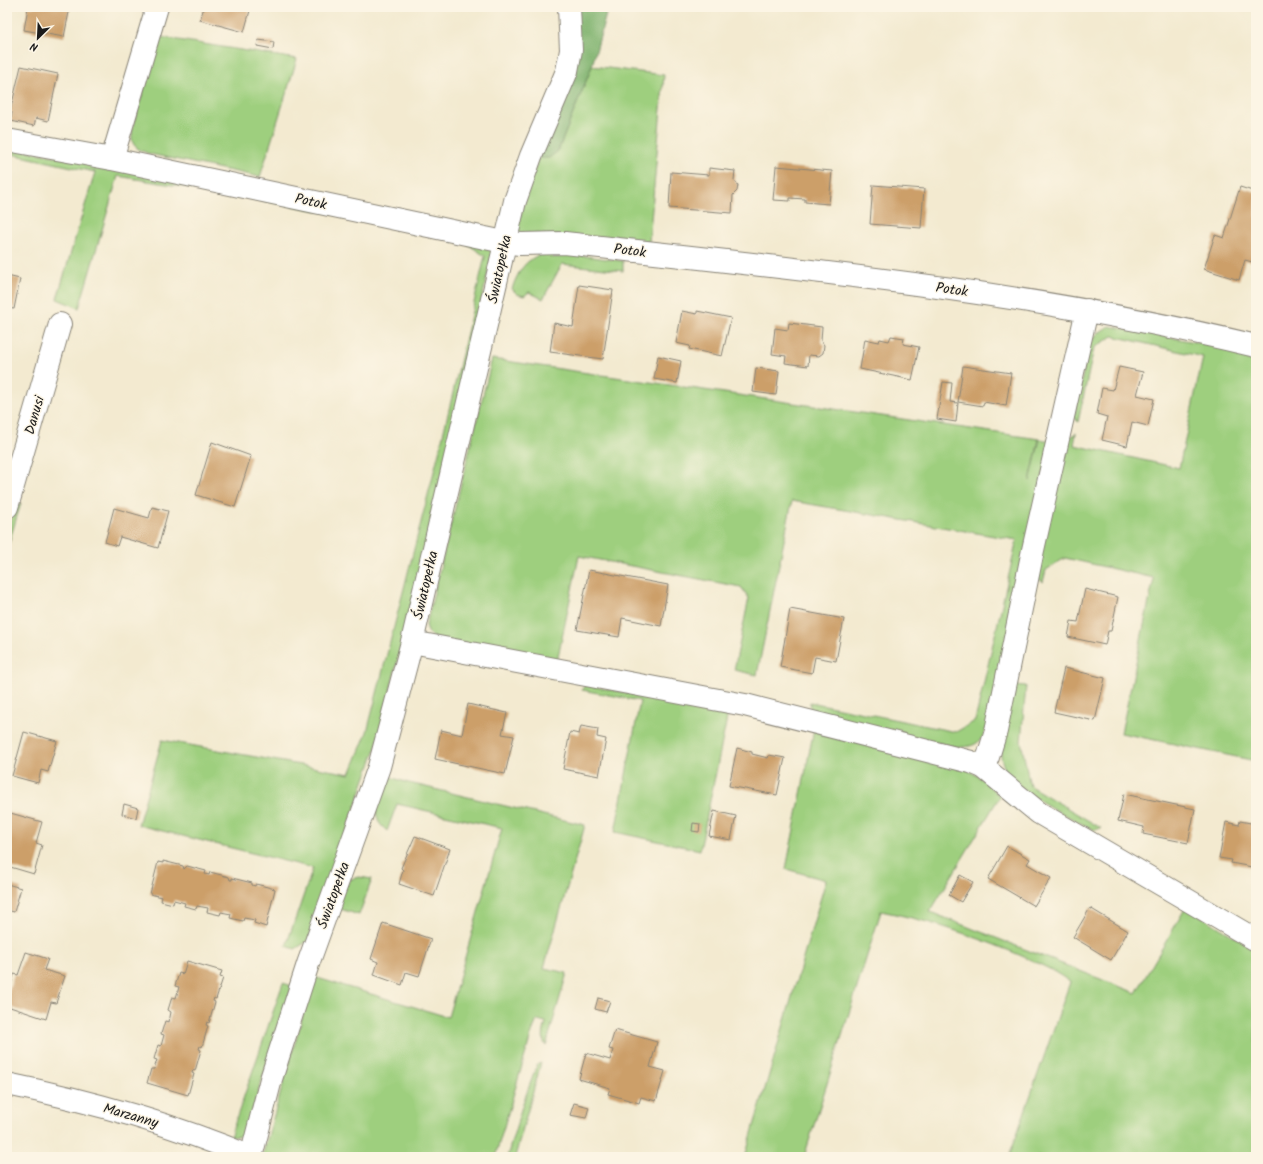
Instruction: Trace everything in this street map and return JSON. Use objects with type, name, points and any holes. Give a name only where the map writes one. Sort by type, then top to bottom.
[{"type":"street","points":[[112,159],[157,7]]},
{"type":"street","name":"Światopełka","points":[[251,1157],[271,1079],[308,964],[378,767],[412,642],[494,296],[504,242],[515,201],[529,162],[567,71],[571,50],[568,7]]},
{"type":"street","name":"Potok","points":[[7,140],[112,159],[504,242],[520,244],[565,243],[946,288],[1087,310],[1256,346]]},
{"type":"street","points":[[983,767],[988,757],[996,731],[1033,550],[1087,310]]},
{"type":"street","name":"Danusi","points":[[7,507],[60,324]]},
{"type":"street","points":[[412,642],[745,705],[958,758],[983,767],[1039,813],[1256,940]]},
{"type":"street","name":"Marzanny","points":[[7,1084],[135,1116],[194,1134],[251,1157]]},
{"type":"green space","points":[[575,7],[608,7],[592,66],[558,151],[549,158],[538,158]]},
{"type":"green space","points":[[160,37],[297,59],[260,177],[150,154],[138,149],[135,146],[132,139],[134,122]]},
{"type":"green space","points":[[592,66],[664,75],[649,242],[520,233],[516,230],[538,158],[558,151]]},
{"type":"green space","points":[[7,147],[250,193],[457,237],[250,198],[118,176],[79,308],[57,299],[95,172],[7,153]]},
{"type":"green space","points":[[457,237],[493,250],[433,516],[376,748],[308,941],[295,949],[286,946],[313,868],[138,825],[162,740],[350,774],[367,732],[439,452],[485,256]]},
{"type":"green space","points":[[543,253],[561,253],[623,261],[623,271],[562,264],[543,299],[529,292],[524,296],[517,294],[512,289],[523,267],[531,259]]},
{"type":"green space","points":[[1109,326],[1206,344],[1256,357],[1256,761],[1121,733],[1154,578],[1065,558],[1046,570],[1043,582],[1035,576],[1065,441],[1076,433],[1074,445],[1179,468],[1203,357],[1113,336],[1094,348],[1078,422],[1074,417],[1089,345],[1097,334]]},
{"type":"green space","points":[[492,359],[1039,439],[1030,481],[1040,439],[1050,441],[993,713],[982,738],[973,745],[957,747],[810,714],[810,702],[956,732],[975,721],[1017,540],[792,501],[757,675],[734,670],[749,598],[741,587],[579,556],[557,662],[433,638],[428,632],[426,625]]},
{"type":"green space","points":[[21,503],[7,549],[9,524],[13,513]]},
{"type":"green space","points":[[585,685],[722,711],[727,718],[700,850],[615,832],[640,701],[582,690]]},
{"type":"green space","points":[[1011,685],[1026,686],[1021,741],[1030,786],[1101,828],[1095,830],[1088,827],[1038,800],[1026,791],[1006,771],[1002,761],[1001,745]]},
{"type":"green space","points":[[814,729],[965,768],[982,779],[1000,796],[930,912],[1136,993],[1186,907],[1256,950],[1256,1157],[1009,1157],[1070,982],[1041,965],[979,939],[931,923],[881,911],[804,1157],[745,1157],[826,880],[786,869]]},
{"type":"green space","points":[[388,776],[405,782],[585,825],[544,968],[567,973],[546,1046],[543,1037],[546,1022],[537,1020],[532,1032],[495,1157],[262,1157],[314,977],[448,1017],[502,828],[397,804],[387,831],[379,822],[376,804],[381,785]]},
{"type":"green space","points":[[359,877],[372,879],[359,915],[337,908],[344,888],[351,879]]},
{"type":"green space","points":[[283,983],[292,986],[246,1130],[241,1136],[230,1137]]},
{"type":"green space","points":[[541,1063],[515,1157],[507,1157],[523,1103],[537,1065]]},
{"type":"building","points":[[28,7],[70,7],[64,37],[24,30]]},
{"type":"building","points":[[204,7],[251,7],[244,32],[200,20]]},
{"type":"building","points":[[258,40],[274,42],[273,49],[257,46]]},
{"type":"building","points":[[21,66],[58,74],[48,121],[36,118],[34,126],[11,121],[12,112],[10,112]]},
{"type":"building","points":[[776,166],[832,171],[829,204],[805,202],[805,199],[790,198],[790,201],[773,200]]},
{"type":"building","points":[[709,168],[735,171],[734,180],[738,185],[737,191],[733,195],[732,213],[669,208],[671,172],[709,175]]},
{"type":"building","points":[[873,185],[924,189],[921,228],[870,224]]},
{"type":"building","points":[[1240,187],[1256,192],[1256,263],[1245,260],[1239,280],[1204,269],[1215,235],[1224,238]]},
{"type":"building","points":[[7,276],[20,279],[14,309],[7,308]]},
{"type":"building","points":[[579,285],[613,290],[603,359],[550,352],[554,323],[573,327]]},
{"type":"building","points":[[682,311],[697,314],[697,311],[731,318],[722,356],[689,349],[690,346],[676,343]]},
{"type":"building","points":[[789,323],[822,327],[821,341],[824,345],[823,353],[819,356],[809,355],[808,366],[785,363],[786,356],[772,354],[775,328],[788,330]]},
{"type":"building","points":[[891,336],[904,338],[903,344],[919,347],[912,380],[860,369],[865,339],[879,342],[880,339],[889,341]]},
{"type":"building","points":[[658,356],[681,361],[677,383],[654,379]]},
{"type":"building","points":[[963,366],[1011,373],[1006,406],[984,402],[983,406],[958,402]]},
{"type":"building","points":[[1119,367],[1143,372],[1137,395],[1154,399],[1148,426],[1132,422],[1127,446],[1102,440],[1107,417],[1097,414],[1102,388],[1113,390]]},
{"type":"building","points":[[756,368],[779,371],[776,395],[753,392]]},
{"type":"building","points":[[943,382],[952,383],[950,402],[958,403],[956,422],[937,419]]},
{"type":"building","points":[[212,442],[251,456],[235,507],[196,495]]},
{"type":"building","points":[[152,507],[168,511],[158,548],[120,537],[117,546],[105,542],[114,508],[149,518]]},
{"type":"building","points":[[589,570],[668,585],[661,626],[622,618],[619,637],[577,630]]},
{"type":"building","points":[[1085,589],[1118,597],[1111,631],[1108,631],[1105,645],[1068,637],[1071,621],[1078,622]]},
{"type":"building","points":[[790,609],[844,619],[836,661],[815,657],[812,673],[780,667]]},
{"type":"building","points":[[1064,668],[1105,678],[1095,721],[1054,712]]},
{"type":"building","points":[[468,704],[507,713],[502,734],[514,736],[505,774],[435,759],[441,730],[462,735]]},
{"type":"building","points":[[581,726],[598,729],[597,737],[606,739],[599,776],[563,769],[570,732],[579,734]]},
{"type":"building","points":[[24,732],[57,741],[48,772],[41,770],[38,783],[12,776]]},
{"type":"building","points":[[737,748],[768,758],[769,755],[785,758],[777,795],[729,786]]},
{"type":"building","points":[[1124,794],[1195,809],[1188,843],[1143,834],[1144,827],[1118,821]]},
{"type":"building","points":[[124,804],[138,808],[136,818],[122,814]]},
{"type":"building","points":[[714,811],[736,816],[731,840],[709,836]]},
{"type":"building","points":[[7,812],[42,822],[36,843],[42,845],[34,874],[7,866]]},
{"type":"building","points":[[1240,821],[1256,824],[1256,865],[1253,865],[1252,867],[1231,863],[1232,860],[1219,858],[1226,822],[1239,825]]},
{"type":"building","points":[[693,823],[700,824],[699,832],[692,831]]},
{"type":"building","points":[[415,836],[450,849],[434,896],[399,884],[403,870],[401,868]]},
{"type":"building","points":[[1007,846],[1030,859],[1027,864],[1051,878],[1034,906],[988,879]]},
{"type":"building","points":[[163,861],[183,866],[184,869],[187,866],[206,871],[205,874],[209,875],[210,872],[229,877],[230,880],[232,880],[232,878],[252,883],[252,885],[255,886],[256,884],[275,889],[266,927],[254,923],[255,920],[244,918],[243,921],[230,918],[231,914],[221,912],[220,915],[207,912],[208,908],[197,906],[196,909],[184,906],[185,903],[174,900],[173,904],[161,901],[162,897],[150,894],[158,862],[163,863]]},
{"type":"building","points":[[960,875],[973,882],[961,902],[949,895]]},
{"type":"building","points":[[7,884],[21,888],[14,912],[7,910]]},
{"type":"building","points":[[1090,908],[1128,931],[1111,960],[1073,937]]},
{"type":"building","points":[[383,923],[431,939],[419,976],[406,972],[402,985],[374,975],[378,962],[371,959]]},
{"type":"building","points":[[26,952],[48,959],[44,970],[65,976],[56,1003],[51,1002],[46,1019],[7,1006],[7,997],[14,974],[18,975]]},
{"type":"building","points":[[187,961],[222,971],[220,977],[223,978],[216,999],[214,998],[213,1001],[215,1002],[209,1023],[207,1022],[206,1025],[208,1026],[202,1047],[200,1046],[199,1049],[201,1050],[195,1071],[193,1070],[192,1073],[194,1074],[188,1095],[147,1083],[151,1069],[154,1069],[157,1060],[154,1059],[158,1045],[161,1046],[164,1035],[161,1034],[165,1021],[169,1022],[171,1012],[168,1010],[172,997],[176,998],[179,987],[175,986],[179,973],[183,974]]},
{"type":"building","points":[[598,998],[610,1001],[606,1012],[595,1009]]},
{"type":"building","points":[[615,1030],[657,1042],[650,1067],[665,1071],[656,1101],[641,1097],[639,1103],[608,1094],[610,1088],[579,1079],[586,1053],[610,1060],[613,1050],[609,1049]]},
{"type":"building","points":[[574,1103],[589,1107],[586,1118],[570,1115]]}]
